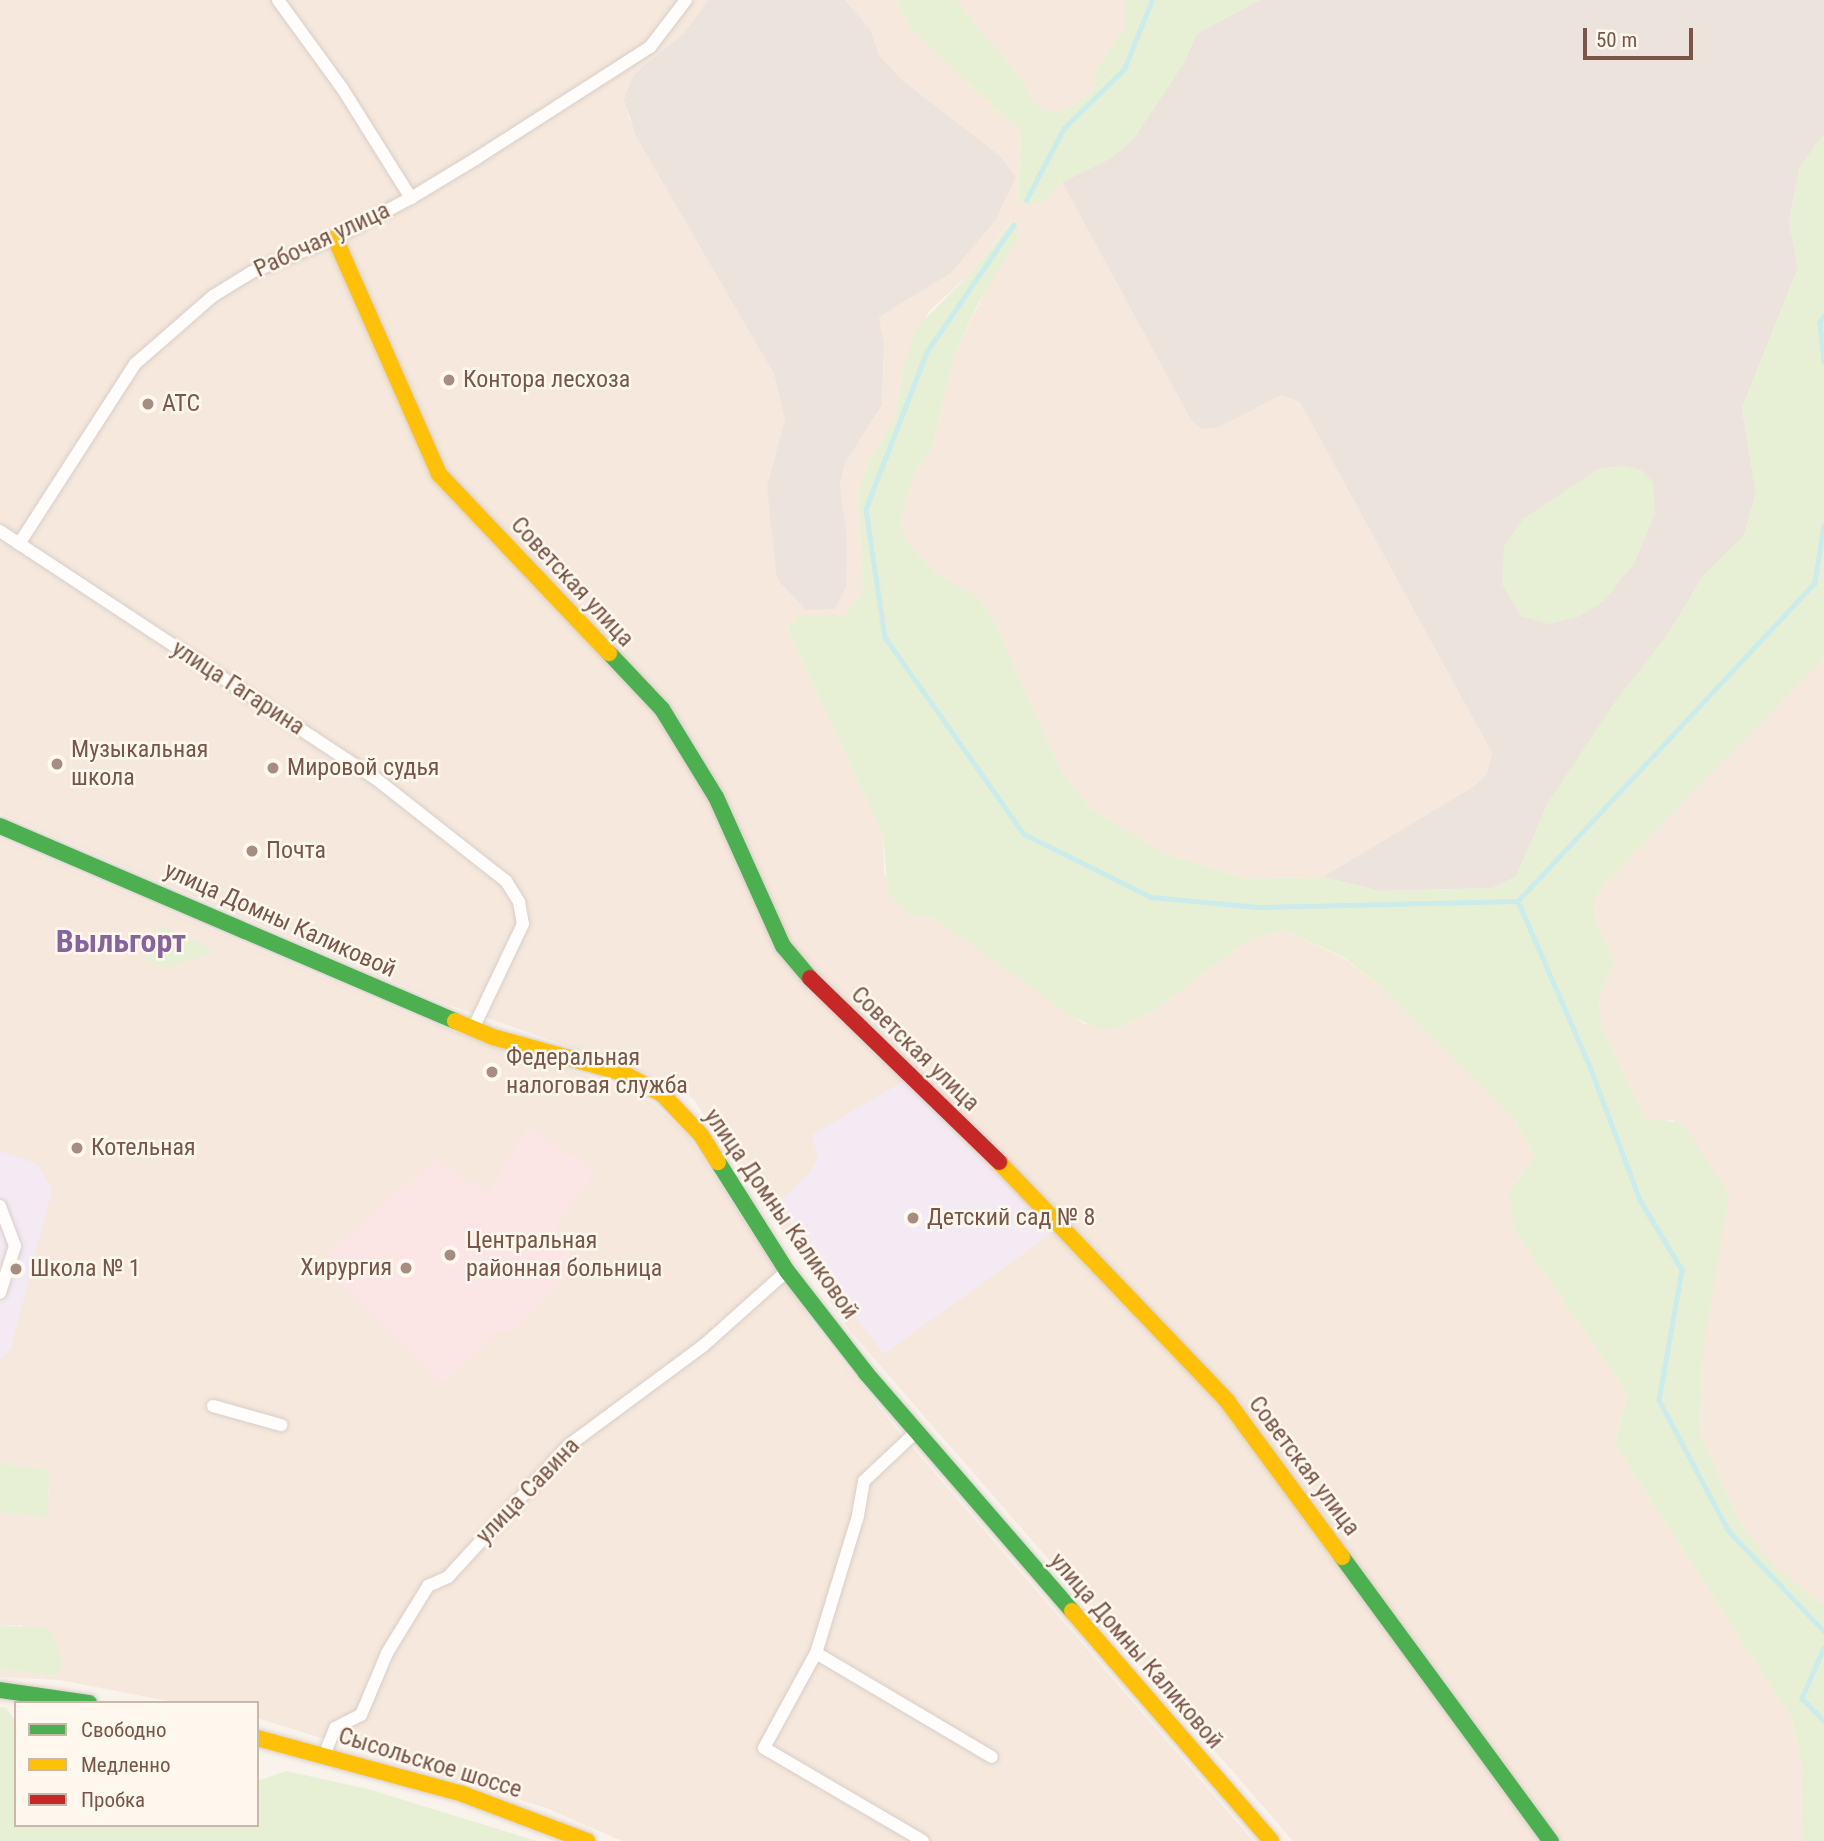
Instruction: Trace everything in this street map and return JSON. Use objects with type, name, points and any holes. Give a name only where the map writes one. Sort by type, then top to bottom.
[{"type":"main road","name":"Советская улица","points":[[335,238],[439,474],[662,709],[716,797],[783,946],[820,990],[1050,1211],[1227,1401],[1550,1841]]},
{"type":"main road","name":"улица Домны Каликовой","points":[[0,826],[473,1028],[623,1073],[662,1094],[701,1135],[787,1270],[916,1432],[1271,1841]]},
{"type":"main road","points":[[0,1690],[75,1701]]},
{"type":"main road","name":"Сысольское шоссе","points":[[259,1738],[325,1753],[464,1794],[587,1841]]},
{"type":"street","points":[[278,0],[342,88],[411,198]]},
{"type":"street","name":"Рабочая улица","points":[[19,544],[109,399],[149,349],[213,296],[252,272],[335,238],[411,198],[650,47],[686,0]]},
{"type":"street","name":"улица Гагарина","points":[[0,531],[374,778],[506,881],[519,902],[523,924],[473,1028]]},
{"type":"street","points":[[0,1206],[15,1246],[0,1293]]},
{"type":"street","name":"улица Савина","points":[[325,1753],[335,1728],[360,1715],[387,1653],[428,1586],[448,1577],[569,1445],[703,1346],[787,1270]]},
{"type":"street","points":[[213,1406],[281,1424]]},
{"type":"street","points":[[916,1432],[864,1481],[858,1516],[816,1653],[764,1748],[923,1841]]},
{"type":"street","points":[[816,1653],[992,1757]]},
{"type":"shaded area","points":[[0,0],[708,0],[684,33],[635,73],[628,117],[774,374],[785,420],[768,487],[846,587],[847,538],[840,484],[845,463],[882,405],[884,343],[879,317],[951,273],[995,221],[999,156],[902,80],[879,55],[870,29],[845,0],[897,0],[909,27],[1021,132],[1018,197],[1043,202],[1062,182],[1191,420],[1258,407],[1282,395],[1300,402],[1492,753],[1487,774],[1473,787],[1323,877],[1246,878],[1165,854],[1090,808],[1060,769],[995,623],[979,598],[934,572],[906,540],[900,520],[916,469],[932,449],[953,358],[1018,223],[1010,222],[971,273],[929,311],[904,364],[895,418],[868,463],[858,491],[863,592],[845,615],[799,615],[787,628],[883,835],[884,873],[908,915],[934,918],[1084,1024],[1118,1028],[1153,1011],[1250,939],[1284,930],[1345,959],[1382,988],[1514,1119],[1535,1156],[1515,1183],[1514,1230],[1627,1396],[1615,1444],[1792,1719],[1802,1769],[1801,1841],[1293,1841],[850,1331],[694,1100],[666,1080],[441,1002],[0,813]]},
{"type":"shaded area","points":[[708,0],[845,0],[870,29],[879,55],[902,80],[1000,156],[1016,177],[995,221],[951,273],[879,317],[884,343],[882,405],[845,463],[840,484],[847,538],[846,587],[834,609],[806,610],[777,579],[767,487],[785,420],[774,374],[636,136],[624,99],[635,73],[684,33]]},
{"type":"shaded area","points":[[955,0],[1126,0],[1125,27],[1095,71],[1094,91],[1063,111],[1046,111],[1033,101],[1023,80]]},
{"type":"shaded area","points":[[1260,0],[1824,0],[1824,134],[1800,167],[1789,221],[1798,268],[1742,408],[1756,493],[1744,536],[1703,576],[1672,628],[1548,803],[1516,877],[1493,888],[1380,891],[1323,877],[1473,787],[1487,774],[1492,753],[1300,402],[1282,395],[1218,427],[1202,429],[1191,420],[1062,182],[1111,158],[1183,65],[1196,34]]},
{"type":"shaded area","points":[[1824,658],[1824,1605],[1776,1569],[1739,1521],[1700,1433],[1702,1356],[1674,1120],[1653,1122],[1644,1117],[1602,1027],[1598,999],[1615,962],[1596,922],[1594,902],[1603,885]]},
{"type":"shaded area","points":[[0,839],[425,1021],[620,1087],[652,1103],[685,1132],[820,1334],[893,1425],[1253,1841],[622,1841],[546,1808],[259,1719],[259,1701],[168,1701],[60,1680],[0,1677],[0,1669],[54,1676],[22,1625],[0,1626],[0,1512],[48,1518],[49,1470],[0,1463]]},
{"type":"shaded area","name":"Детский сад № 8","points":[[904,1081],[1053,1232],[884,1354],[841,1298],[778,1203],[809,1173],[818,1157],[812,1135]]},
{"type":"shaded area","name":"Центральная районная больница","points":[[526,1128],[596,1170],[555,1227],[577,1264],[517,1330],[499,1332],[448,1381],[440,1381],[334,1277],[328,1254],[434,1160],[489,1193]]},
{"type":"shaded area","name":"Школа № 1","points":[[0,1151],[36,1163],[52,1189],[11,1348],[0,1360]]},
{"type":"green space","points":[[897,0],[955,0],[1023,80],[1033,101],[1046,111],[1063,111],[1094,91],[1095,71],[1125,27],[1126,0],[1260,0],[1196,34],[1183,65],[1133,140],[1111,158],[1062,182],[1043,202],[1029,205],[1018,197],[1021,132],[909,27]]},
{"type":"green space","points":[[1824,134],[1824,658],[1603,885],[1594,902],[1596,922],[1615,962],[1598,999],[1602,1027],[1644,1117],[1683,1124],[1729,1194],[1702,1356],[1700,1433],[1739,1521],[1776,1568],[1824,1605],[1824,1841],[1801,1841],[1802,1769],[1792,1719],[1615,1444],[1627,1396],[1514,1230],[1509,1192],[1535,1156],[1514,1119],[1382,988],[1345,958],[1284,930],[1250,939],[1153,1011],[1118,1028],[1098,1029],[1070,1015],[934,918],[908,915],[888,893],[883,835],[787,628],[799,615],[845,615],[863,592],[858,491],[868,463],[895,418],[904,364],[917,327],[971,273],[1011,222],[1018,223],[1017,240],[979,302],[953,358],[932,449],[916,469],[900,520],[906,540],[934,572],[979,598],[995,623],[1060,769],[1090,808],[1165,854],[1246,878],[1323,877],[1380,891],[1493,888],[1516,877],[1548,803],[1612,706],[1672,628],[1703,576],[1744,536],[1756,493],[1742,408],[1798,268],[1789,222],[1800,167]]},
{"type":"green space","points":[[1623,466],[1641,470],[1653,482],[1655,514],[1635,562],[1604,601],[1578,617],[1548,624],[1521,616],[1502,584],[1504,546],[1523,519],[1600,468]]},
{"type":"green space","points":[[161,925],[216,951],[166,968],[145,961]]},
{"type":"green space","points":[[0,1463],[49,1470],[48,1518],[0,1512]]},
{"type":"green space","points":[[0,1626],[48,1627],[62,1656],[61,1669],[54,1676],[0,1669]]},
{"type":"green space","points":[[0,1707],[6,1708],[14,1719],[14,1827],[259,1827],[259,1780],[286,1771],[368,1789],[537,1841],[0,1841]]},
{"type":"waterway","points":[[1026,200],[1064,128],[1124,69],[1152,0]]},
{"type":"waterway","points":[[1014,225],[927,352],[866,509],[885,637],[1024,834],[1151,897],[1258,907],[1518,901]]},
{"type":"waterway","points":[[1824,316],[1820,322],[1824,362]]},
{"type":"waterway","points":[[1824,525],[1815,583],[1518,901],[1589,1064],[1640,1200],[1682,1270],[1659,1400],[1728,1530],[1824,1631]]},
{"type":"waterway","points":[[1824,1648],[1802,1698],[1824,1721]]},
{"type":"traffic: fast","points":[[609,653],[662,709],[716,797],[783,946],[810,978]]},
{"type":"traffic: fast","points":[[0,826],[455,1021]]},
{"type":"traffic: fast","points":[[718,1162],[787,1271],[866,1373],[1072,1611]]},
{"type":"traffic: fast","points":[[1342,1557],[1551,1841]]},
{"type":"traffic: fast","points":[[0,1690],[75,1701]]},
{"type":"traffic: slow","points":[[335,238],[439,474],[609,653]]},
{"type":"traffic: slow","points":[[455,1021],[493,1037],[623,1073],[662,1094],[701,1135],[718,1162]]},
{"type":"traffic: slow","points":[[999,1162],[1227,1401],[1342,1557]]},
{"type":"traffic: slow","points":[[1072,1611],[1271,1841]]},
{"type":"traffic: slow","points":[[259,1739],[463,1794],[587,1841]]},
{"type":"traffic: jam","points":[[810,978],[999,1162]]},
{"type":"place","name":"Контора лесхоза","points":[[449,380]]},
{"type":"place","name":"АТС","points":[[148,404]]},
{"type":"place","name":"Музыкальная школа","points":[[57,764]]},
{"type":"place","name":"Мировой судья","points":[[273,768]]},
{"type":"place","name":"Почта","points":[[252,851]]},
{"type":"place","name":"Федеральная налоговая служба","points":[[492,1072]]},
{"type":"place","name":"Котельная","points":[[77,1148]]},
{"type":"place","name":"Детский сад № 8","points":[[913,1218]]},
{"type":"place","name":"Центральная районная больница","points":[[450,1255]]},
{"type":"place","name":"Хирургия","points":[[406,1268]]},
{"type":"place","name":"Школа № 1","points":[[16,1269]]},
{"type":"district","name":"Выльгорт","points":[[121,941]]}]
